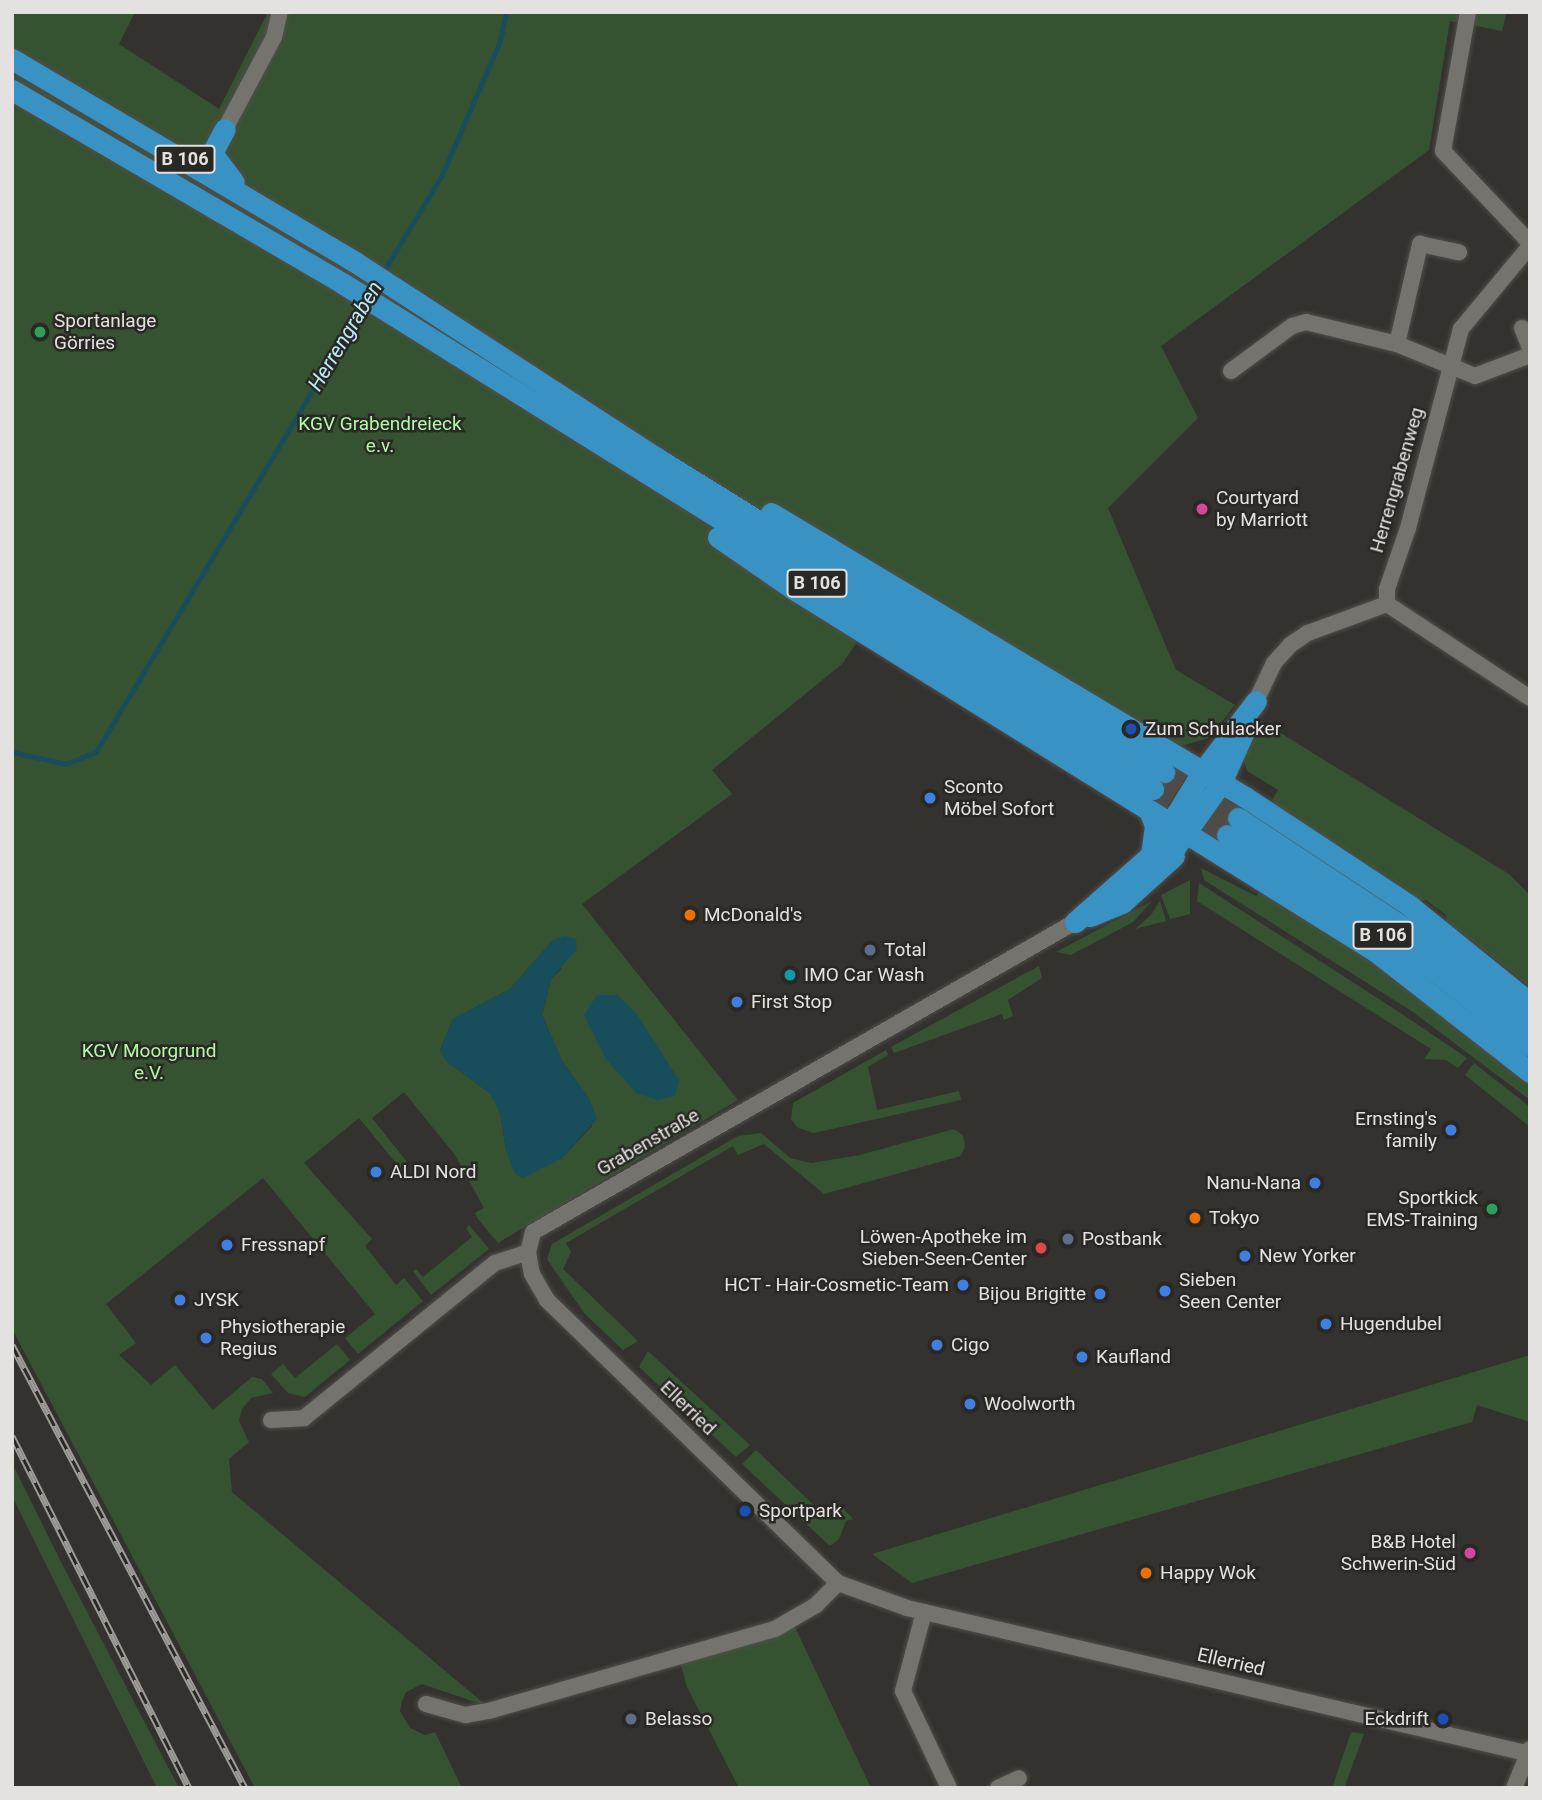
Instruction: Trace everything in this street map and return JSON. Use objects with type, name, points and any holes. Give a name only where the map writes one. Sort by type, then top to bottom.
[{"type":"highway","name":"B 106","points":[[12,59],[177,154],[355,262],[1002,675],[1155,790]]},
{"type":"highway","name":"B 106","points":[[12,90],[342,283],[484,373],[545,424],[792,588],[1155,790]]},
{"type":"highway","points":[[212,153],[225,129]]},
{"type":"highway","points":[[177,154],[212,153]]},
{"type":"highway","points":[[212,153],[230,180],[313,237]]},
{"type":"highway","points":[[500,356],[1182,760],[1195,762],[1212,781],[1241,795],[1410,906],[1530,1003]]},
{"type":"highway","points":[[1157,859],[1181,815],[1212,781],[1256,701]]},
{"type":"highway","points":[[1181,815],[1212,781]]},
{"type":"highway","points":[[1155,790],[1181,815],[1225,833],[1530,1072]]},
{"type":"highway","points":[[1155,790],[1157,859]]},
{"type":"highway","points":[[1074,922],[1157,859],[1225,833]]},
{"type":"highway","name":"B 106","points":[[1225,833],[1443,953],[1530,1021]]},
{"type":"highway","name":"B 106","points":[[1225,833],[1432,969],[1530,1046]]},
{"type":"street","points":[[225,129],[274,37],[280,12]]},
{"type":"street","name":"Herrengrabenweg","points":[[1387,604],[1387,589],[1408,528],[1461,329],[1530,244],[1443,151],[1468,12]]},
{"type":"street","points":[[1396,344],[1420,244],[1459,252]]},
{"type":"street","points":[[1231,371],[1292,326],[1306,322],[1396,344],[1475,376],[1529,357],[1522,328]]},
{"type":"street","points":[[1256,701],[1274,663],[1290,645],[1308,633],[1387,604],[1530,698]]},
{"type":"street","name":"Grabenstraße","points":[[528,1252],[533,1232],[1074,922]]},
{"type":"street","points":[[271,1420],[304,1419],[495,1262],[528,1252]]},
{"type":"street","name":"Ellerried","points":[[528,1252],[531,1273],[547,1300],[838,1583],[924,1612],[1529,1752]]},
{"type":"street","points":[[426,1704],[465,1715],[492,1710],[775,1629],[816,1605],[838,1583]]},
{"type":"street","points":[[924,1612],[903,1691],[949,1788]]},
{"type":"street","points":[[1514,1788],[1529,1752]]},
{"type":"street","points":[[998,1788],[1019,1778]]},
{"type":"green space","points":[[12,12],[135,12],[119,44],[219,109],[268,12],[1507,12],[1502,31],[1450,21],[1429,150],[1161,346],[1198,418],[1108,508],[1176,670],[1235,705],[1209,738],[1181,746],[900,579],[842,664],[712,770],[732,794],[582,904],[738,1100],[498,1243],[475,1213],[484,1208],[455,1155],[404,1092],[372,1118],[407,1162],[400,1168],[359,1118],[304,1163],[372,1239],[365,1246],[396,1285],[404,1278],[423,1301],[358,1354],[345,1338],[375,1314],[263,1178],[106,1304],[136,1343],[119,1355],[151,1385],[175,1365],[213,1410],[252,1377],[262,1379],[273,1393],[251,1398],[242,1409],[239,1421],[249,1442],[229,1459],[232,1492],[487,1706],[422,1684],[406,1692],[402,1701],[400,1711],[410,1728],[425,1735],[435,1732],[462,1788],[255,1788],[12,1329]],"holes":[[[553,940],[561,969],[551,979],[542,1015],[562,1061],[590,1100],[592,1126],[561,1159],[506,1150],[500,1113],[490,1093],[446,1061],[440,1050],[453,1019],[510,989]]]},
{"type":"green space","points":[[1261,721],[1509,874],[1530,895],[1530,987],[1447,922],[1446,915],[1426,900],[1418,901],[1389,883],[1271,802],[1278,790],[1247,771],[1243,757]]},
{"type":"green space","points":[[1201,868],[1256,896],[1260,891],[1332,930],[1530,1080],[1530,1100],[1413,1012],[1204,880]]},
{"type":"green space","points":[[1190,880],[1190,914],[1170,919],[1161,895]]},
{"type":"green space","points":[[1199,883],[1467,1058],[1458,1068],[1446,1060],[1424,1059],[1431,1049],[1197,901]]},
{"type":"green space","points":[[1152,901],[1133,922],[1071,955],[1056,952]]},
{"type":"green space","points":[[1160,901],[1166,921],[1135,929],[1151,915]]},
{"type":"green space","points":[[1039,966],[1042,978],[1008,1000],[1013,1016],[1004,1020],[1002,1014],[894,1053],[891,1047]]},
{"type":"green space","points":[[886,1050],[888,1055],[868,1067],[877,1110],[959,1091],[961,1100],[814,1133],[798,1128],[791,1119],[793,1103]]},
{"type":"green space","points":[[1474,1063],[1530,1107],[1530,1127],[1465,1075]]},
{"type":"green space","points":[[954,1129],[963,1135],[965,1146],[961,1156],[824,1194],[764,1144],[738,1155],[733,1146],[566,1243],[571,1252],[563,1269],[638,1341],[623,1350],[584,1313],[547,1259],[552,1244],[738,1136],[761,1133],[790,1158],[811,1163],[860,1155]]},
{"type":"green space","points":[[469,1225],[489,1249],[431,1295],[413,1271],[416,1269],[423,1277],[472,1237],[466,1228]]},
{"type":"green space","points":[[337,1344],[350,1360],[305,1397],[288,1393],[271,1374],[283,1364],[295,1378]]},
{"type":"green space","points":[[648,1351],[750,1445],[736,1457],[639,1367]]},
{"type":"green space","points":[[1530,1355],[1530,1422],[1477,1405],[1472,1422],[912,1583],[872,1554]]},
{"type":"green space","points":[[756,1450],[821,1512],[841,1506],[853,1519],[846,1521],[839,1539],[830,1546],[742,1464]]},
{"type":"green space","points":[[12,1463],[179,1788],[157,1788],[12,1496]]},
{"type":"green space","points":[[792,1621],[871,1788],[739,1788],[687,1687],[679,1657]]},
{"type":"green space","points":[[1351,1732],[1364,1734],[1344,1788],[1332,1788]]},
{"type":"water","points":[[565,936],[576,939],[577,949],[551,979],[542,1015],[562,1061],[590,1100],[597,1119],[561,1159],[523,1178],[515,1174],[506,1150],[500,1113],[490,1093],[446,1061],[440,1050],[453,1019],[510,989],[553,940]]},
{"type":"water","points":[[597,995],[618,995],[636,1013],[679,1080],[675,1096],[657,1100],[636,1093],[606,1059],[584,1015]]},
{"type":"waterway","name":"Herrengraben","points":[[382,274],[441,177],[500,41],[506,12]]},
{"type":"waterway","name":"Herrengraben","points":[[12,752],[66,764],[96,752],[363,306]]},
{"type":"tunnel","points":[[1164,772],[1238,818]]},
{"type":"tunnel","points":[[1153,789],[1227,835]]},
{"type":"railway","points":[[12,1345],[245,1788]]},
{"type":"railway","points":[[12,1436],[189,1788]]},
{"type":"place","name":"Sportanlage Görries","points":[[40,332]]},
{"type":"place","name":"Courtyard by Marriott","points":[[1202,509]]},
{"type":"place","name":"Zum Schulacker","points":[[1131,729]]},
{"type":"place","name":"Sconto Möbel Sofort","points":[[930,798]]},
{"type":"place","name":"McDonald's","points":[[690,915]]},
{"type":"place","name":"Total","points":[[870,950]]},
{"type":"place","name":"IMO Car Wash","points":[[790,975]]},
{"type":"place","name":"First Stop","points":[[737,1002]]},
{"type":"place","name":"Ernsting's family","points":[[1451,1130]]},
{"type":"place","name":"ALDI Nord","points":[[376,1172]]},
{"type":"place","name":"Nanu-Nana","points":[[1315,1183]]},
{"type":"place","name":"Sportkick EMS-Training","points":[[1492,1209]]},
{"type":"place","name":"Tokyo","points":[[1195,1218]]},
{"type":"place","name":"Postbank","points":[[1068,1239]]},
{"type":"place","name":"Fressnapf","points":[[227,1245]]},
{"type":"place","name":"Löwen-Apotheke im Sieben-Seen-Center","points":[[1041,1248]]},
{"type":"place","name":"New Yorker","points":[[1245,1256]]},
{"type":"place","name":"HCT - Hair-Cosmetic-Team","points":[[963,1285]]},
{"type":"place","name":"Sieben Seen Center","points":[[1165,1291]]},
{"type":"place","name":"Bijou Brigitte","points":[[1100,1294]]},
{"type":"place","name":"JYSK","points":[[180,1300]]},
{"type":"place","name":"Hugendubel","points":[[1326,1324]]},
{"type":"place","name":"Physiotherapie Regius","points":[[206,1338]]},
{"type":"place","name":"Cigo","points":[[937,1345]]},
{"type":"place","name":"Kaufland","points":[[1082,1357]]},
{"type":"place","name":"Woolworth","points":[[970,1404]]},
{"type":"place","name":"Sportpark","points":[[745,1511]]},
{"type":"place","name":"B&B Hotel Schwerin-Süd","points":[[1470,1553]]},
{"type":"place","name":"Happy Wok","points":[[1146,1573]]},
{"type":"place","name":"Belasso","points":[[631,1719]]},
{"type":"place","name":"Eckdrift","points":[[1443,1719]]},
{"type":"park label","name":"KGV Grabendreieck e.v.","points":[[380,435]]},
{"type":"park label","name":"KGV Moorgrund e.V.","points":[[149,1062]]}]
